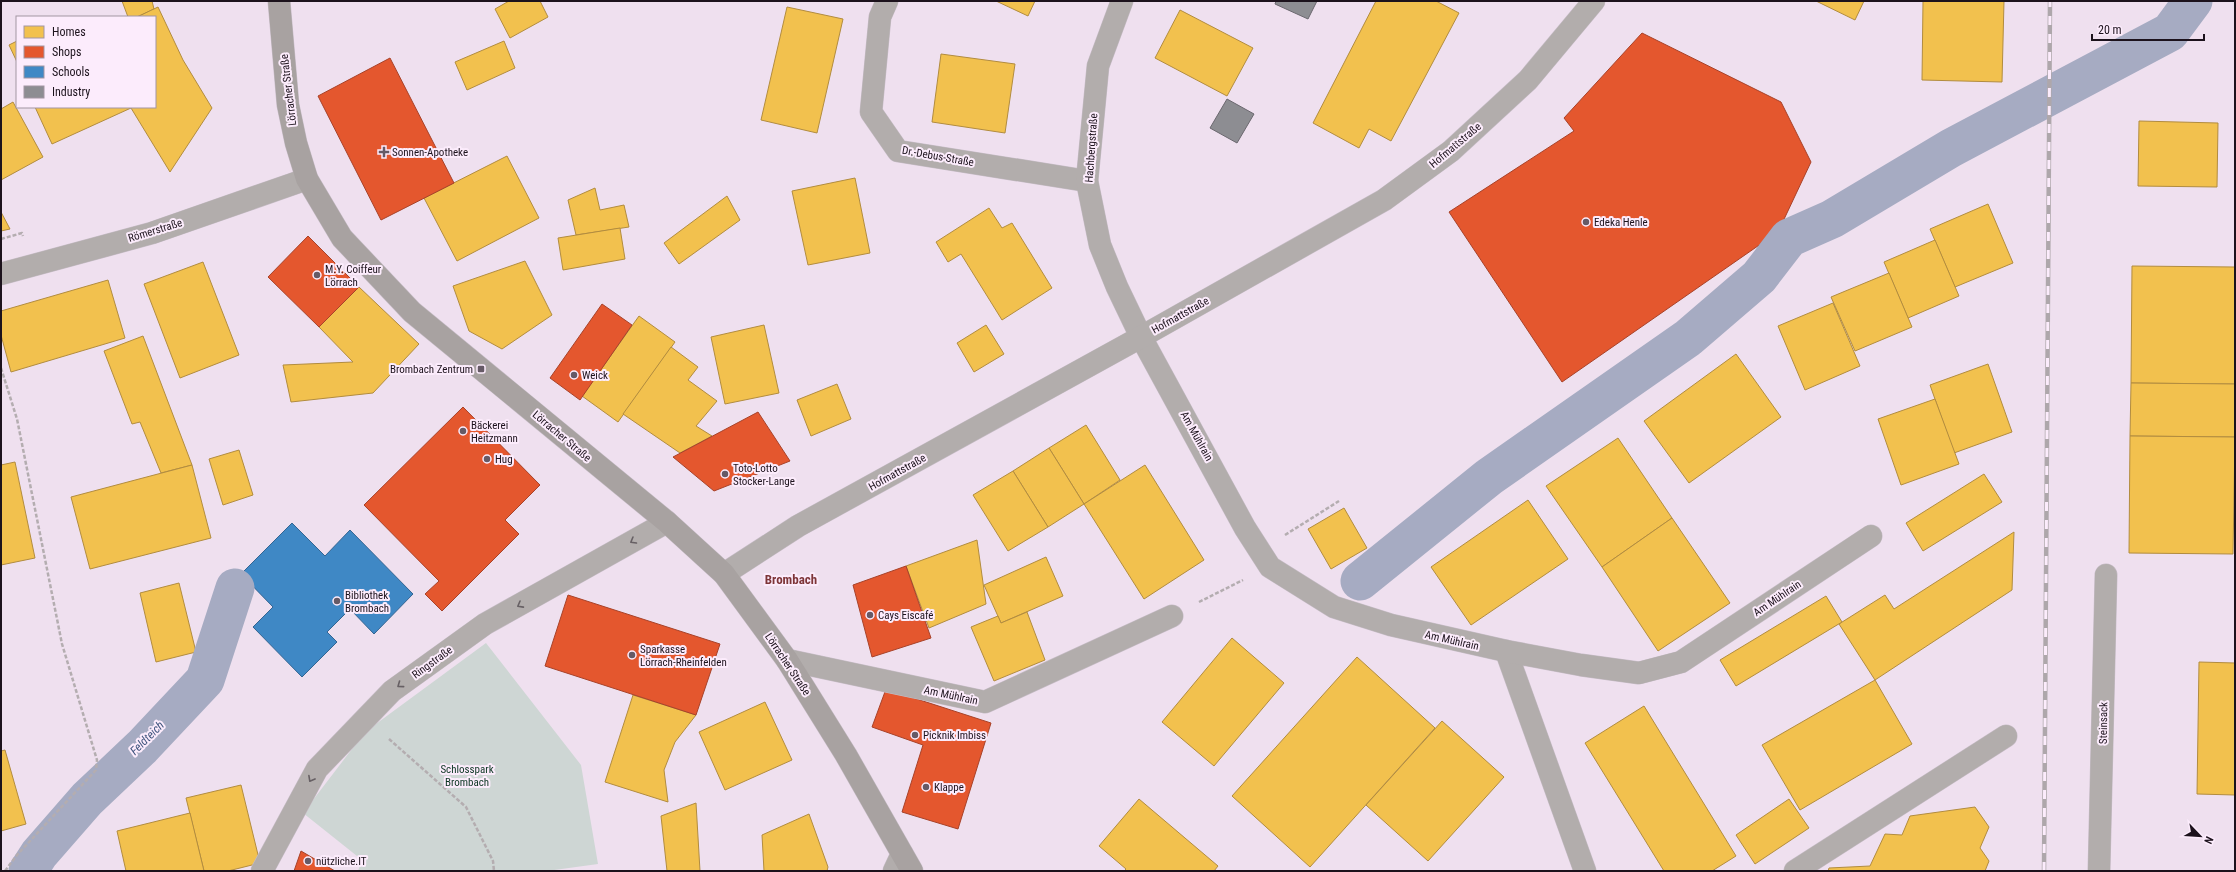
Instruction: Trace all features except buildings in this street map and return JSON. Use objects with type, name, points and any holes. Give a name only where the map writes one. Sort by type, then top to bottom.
[{"type":"main road","name":"Lörracher Straße","points":[[279,1],[288,105],[296,143],[307,179],[342,238],[412,312],[667,522],[724,574],[787,660],[846,755],[903,865]]},
{"type":"street","name":"Dr.-Debus-Straße","points":[[887,1],[880,17],[871,112],[898,151],[1087,182]]},
{"type":"street","name":"Hachbergstraße","points":[[1122,1],[1098,66],[1087,182],[1100,245],[1141,337]]},
{"type":"street","name":"Hofmattstraße","points":[[724,574],[798,526],[1141,337],[1384,200],[1451,151],[1528,80],[1594,1]]},
{"type":"street","name":"Römerstraße","points":[[1,274],[152,233],[307,179]]},
{"type":"street","name":"Am Mühlrain","points":[[1141,337],[1265,558],[1334,607],[1391,625],[1506,651],[1581,665],[1639,673],[1681,662],[1871,536]]},
{"type":"street","name":"Ringstraße","points":[[262,871],[317,769],[392,690],[485,624],[667,522]]},
{"type":"street","name":"Steinsack","points":[[2099,871],[2106,575]]},
{"type":"street","name":"Am Mühlrain","points":[[787,660],[985,702],[1172,616]]},
{"type":"street","points":[[1506,651],[1585,871]]},
{"type":"street","points":[[1795,871],[2006,736]]},
{"type":"path","points":[[1,368],[17,419],[62,644],[98,760],[96,770],[17,855],[5,871]]},
{"type":"path","points":[[1172,616],[1265,558],[1339,501]]},
{"type":"path","points":[[364,718],[466,806],[493,861],[494,871]]},
{"type":"green space","name":"Schlosspark Brombach","points":[[486,643],[581,765],[598,864],[547,871],[358,871],[362,860],[303,813],[365,732]]},
{"type":"waterway","points":[[1360,581],[1489,477],[1688,338],[1759,277],[1789,238],[1832,219],[1951,148],[2170,32],[2193,1]]},
{"type":"waterway","name":"Feldteich","points":[[28,871],[39,854],[87,799],[142,747],[205,680],[235,588]]},
{"type":"railway","points":[[2044,871],[2050,1]]},
{"type":"place","name":"Sonnen-Apotheke","points":[[384,152]]},
{"type":"place","name":"Edeka Henle","points":[[1586,222]]},
{"type":"place","name":"M.Y. Coiffeur Lörrach","points":[[317,275]]},
{"type":"place","name":"Brombach Zentrum","points":[[481,369]]},
{"type":"place","name":"Weick","points":[[574,375]]},
{"type":"place","name":"Bäckerei Heitzmann","points":[[463,431]]},
{"type":"place","name":"Hug","points":[[487,459]]},
{"type":"place","name":"Toto-Lotto Stocker-Lange","points":[[725,474]]},
{"type":"place","name":"Bibliothek Brombach","points":[[337,601]]},
{"type":"place","name":"Cays Eiscafé","points":[[870,615]]},
{"type":"place","name":"Sparkasse Lörrach-Rheinfelden","points":[[632,655]]},
{"type":"place","name":"Picknik Imbiss","points":[[915,735]]},
{"type":"place","name":"Klappe","points":[[926,787]]},
{"type":"place","name":"nützliche.IT","points":[[308,861]]},
{"type":"district","name":"Brombach","points":[[791,579]]}]
